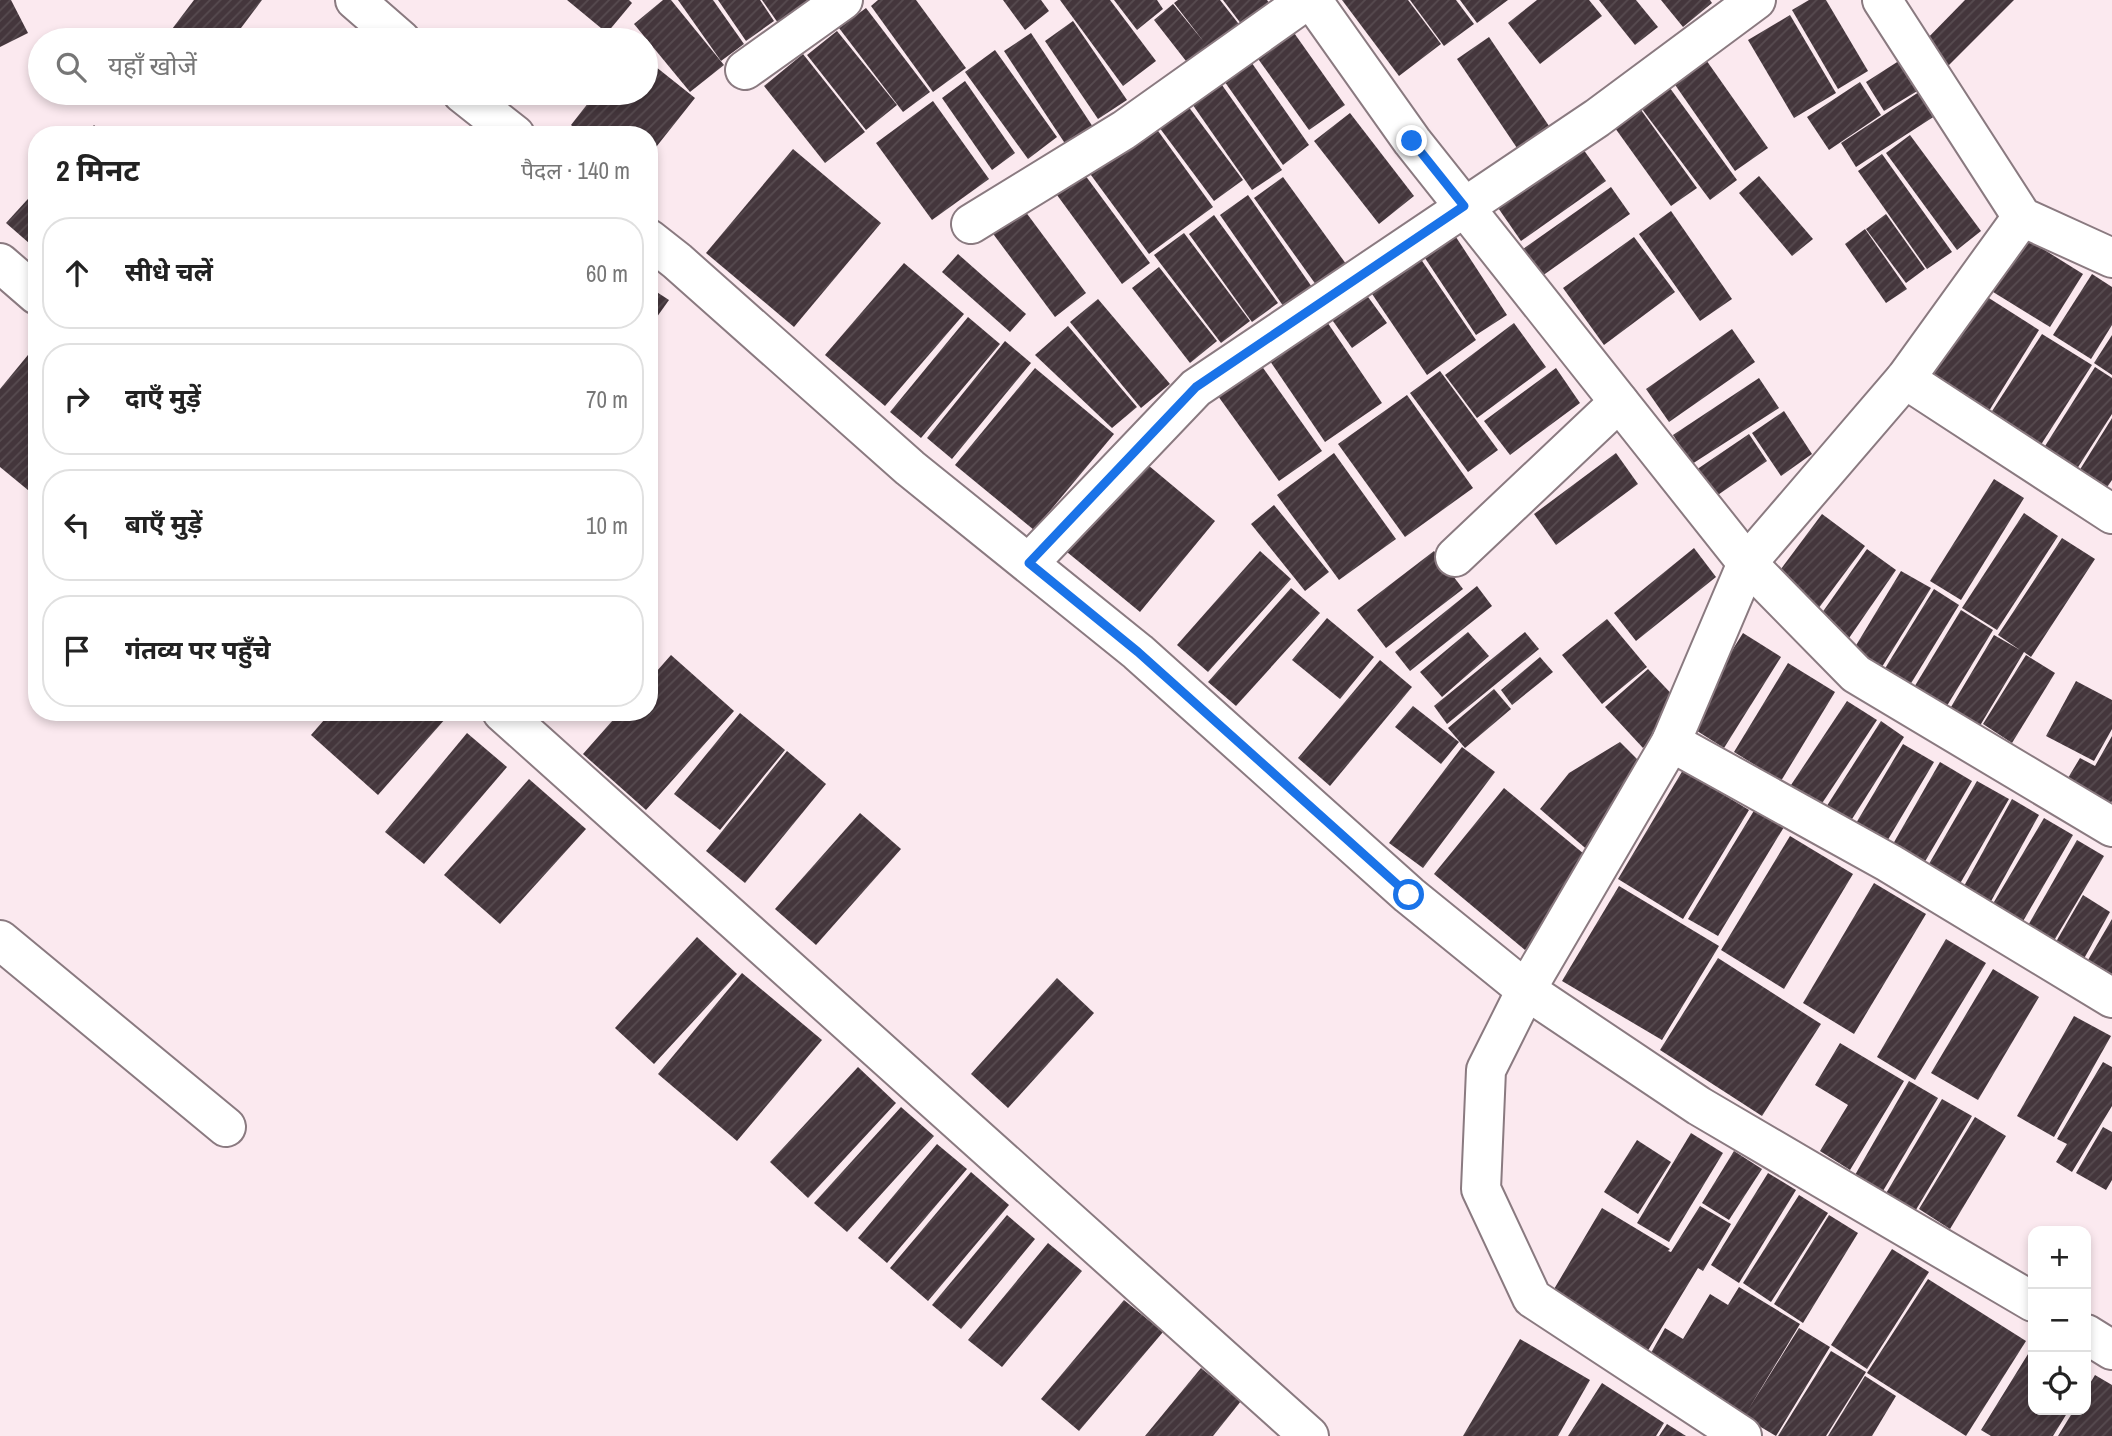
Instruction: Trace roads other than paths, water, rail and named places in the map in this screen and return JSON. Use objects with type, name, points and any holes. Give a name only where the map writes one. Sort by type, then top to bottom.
[{"type":"street","points":[[355,0],[387,28]]},
{"type":"street","points":[[745,70],[843,0]]},
{"type":"street","points":[[971,224],[1124,130],[1309,0],[1412,141],[1748,563],[1856,674],[2112,827]]},
{"type":"street","points":[[1029,563],[1196,387],[1597,118],[1756,0]]},
{"type":"street","points":[[1882,0],[2022,217],[2112,258]]},
{"type":"street","points":[[477,105],[504,126]]},
{"type":"street","points":[[1742,1436],[1532,1298],[1481,1189],[1486,1070],[1526,990],[1671,741],[1748,563],[1905,379],[2022,217]]},
{"type":"street","points":[[658,246],[910,468],[1138,652],[1409,895],[1526,990],[1699,1106],[2028,1299]]},
{"type":"street","points":[[0,262],[28,287]]},
{"type":"street","points":[[1905,379],[2112,514]]},
{"type":"street","points":[[1455,557],[1619,402]]},
{"type":"street","points":[[512,721],[1309,1436]]},
{"type":"street","points":[[1671,741],[1889,863],[2112,998]]},
{"type":"street","points":[[0,940],[226,1127]]},
{"type":"street","points":[[2091,1337],[2112,1350]]}]
